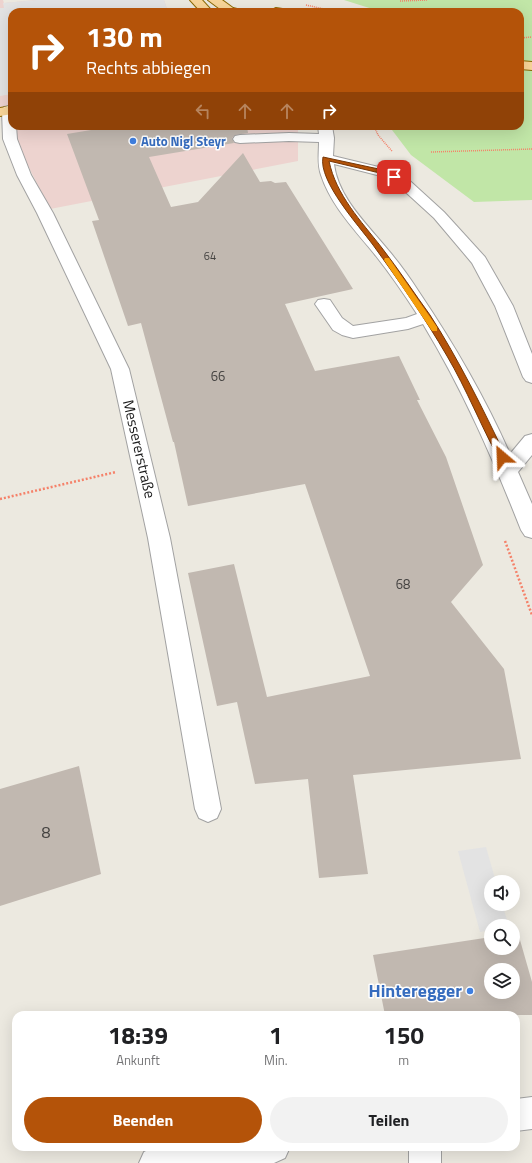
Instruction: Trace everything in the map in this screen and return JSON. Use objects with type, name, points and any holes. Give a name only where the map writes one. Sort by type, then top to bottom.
[{"type":"main road","points":[[196,0],[203,8]]},
{"type":"main road","points":[[214,0],[226,8]]},
{"type":"street","name":"Messererstraße","points":[[9,130],[10,139],[24,175],[45,212],[120,370],[144,466],[159,538],[208,809]]},
{"type":"street","points":[[240,139],[289,137],[328,130],[325,158],[328,174],[336,192],[391,265],[427,317],[451,356],[477,404],[508,471],[532,530]]},
{"type":"street","points":[[325,158],[386,173],[405,184],[439,215],[479,261],[504,306],[532,377]]},
{"type":"street","points":[[324,304],[339,326],[345,331],[353,332],[408,323],[427,317]]},
{"type":"street","points":[[508,471],[532,441]]},
{"type":"street","points":[[520,1114],[532,1113]]},
{"type":"street","points":[[155,1163],[234,1158],[259,1151]]},
{"type":"street","points":[[425,1151],[425,1163]]},
{"type":"path","points":[[400,1],[428,0]]},
{"type":"path","points":[[431,152],[532,149]]},
{"type":"path","points":[[0,499],[144,466]]},
{"type":"path","points":[[503,534],[532,615]]},
{"type":"shaded area","points":[[0,0],[3,0],[4,3],[37,0],[164,0],[167,8],[8,8],[8,127],[0,111]]},
{"type":"shaded area","points":[[37,0],[164,0],[167,8],[8,8],[8,95],[0,96],[0,8],[4,8],[3,3]]},
{"type":"shaded area","points":[[10,130],[298,130],[298,161],[50,209]]},
{"type":"shaded area","points":[[486,847],[494,875],[484,875],[484,911],[504,911],[507,919],[484,919],[484,931],[480,932],[458,851]]},
{"type":"green space","points":[[344,0],[532,0],[532,200],[474,202],[411,155],[392,130],[524,130],[524,8],[369,8]]},
{"type":"building","points":[[91,130],[248,130],[248,133],[235,135],[232,138],[234,143],[149,157],[171,207],[198,202],[243,153],[260,182],[286,182],[353,289],[285,304],[315,371],[399,356],[420,400],[417,400],[446,457],[483,565],[451,602],[504,669],[521,759],[353,775],[368,874],[319,878],[308,779],[255,784],[237,702],[217,706],[188,573],[234,564],[267,697],[370,676],[305,484],[188,506],[174,442],[141,323],[128,326],[92,221],[99,220],[67,134]]},
{"type":"building","points":[[79,766],[101,874],[0,906],[0,789]]},
{"type":"building","points":[[484,938],[484,955],[520,955],[520,940],[532,982],[532,1015],[520,1015],[520,1011],[384,1011],[373,955]]},
{"type":"slow traffic","points":[[387,260],[434,329]]},
{"type":"place","name":"Auto Nigl Steyr","points":[[133,141]]},
{"type":"place","name":"Hinteregger","points":[[470,991]]},
{"type":"route","points":[[394,177],[386,173],[325,158],[328,174],[336,192],[391,265],[427,317],[451,356],[477,404],[502,457]]}]
